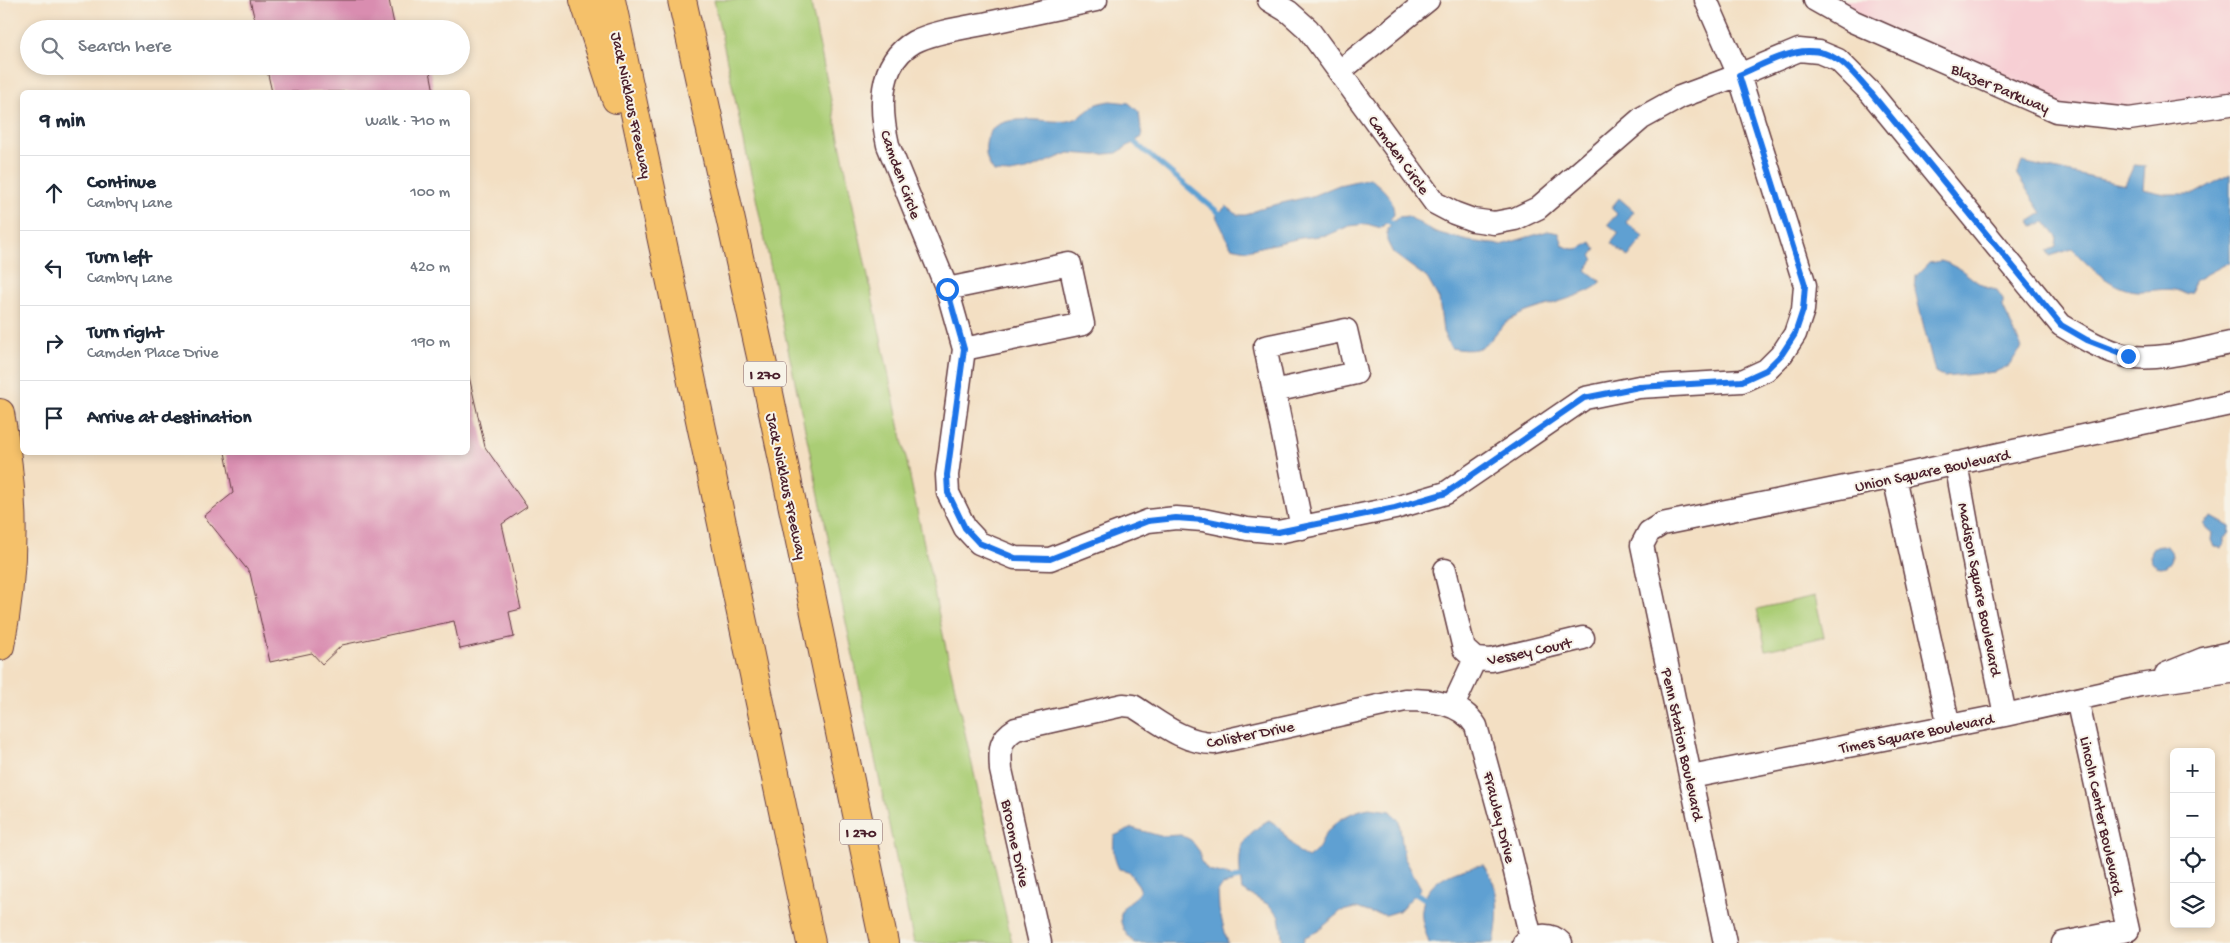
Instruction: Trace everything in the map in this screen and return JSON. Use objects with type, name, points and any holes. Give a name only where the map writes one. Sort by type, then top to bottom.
[{"type":"main road","points":[[584,0],[663,244]]},
{"type":"main road","name":"Jack Nicklaus Freeway","points":[[611,0],[811,943]]},
{"type":"main road","name":"Jack Nicklaus Freeway","points":[[682,0],[766,379],[884,943]]},
{"type":"main road","points":[[0,413],[8,458],[12,512],[11,578],[0,646]]},
{"type":"street","name":"Camden Circle","points":[[964,349],[947,289],[888,145],[882,120],[882,93],[893,64],[902,52],[915,42],[947,32],[1096,0]]},
{"type":"street","name":"Camden Circle","points":[[1269,0],[1289,12],[1308,29],[1435,203],[1467,218],[1494,223],[1515,219],[1538,208],[1642,118],[1680,96],[1739,75],[1799,50],[1819,52],[1838,60],[1871,93],[2061,325],[2087,340],[2128,356],[2164,356],[2230,343]]},
{"type":"street","points":[[1340,71],[1428,0]]},
{"type":"street","points":[[947,289],[1070,264],[1083,324],[964,349],[947,475],[948,493],[965,528],[979,543],[1015,558],[1050,559],[1148,521],[1176,518],[1204,520],[1247,529],[1278,532],[1395,508],[1446,493],[1584,398],[1639,387],[1742,381],[1766,370],[1782,354],[1795,334],[1803,310],[1805,285],[1739,75],[1706,0]]},
{"type":"street","name":"Blazer Parkway","points":[[1815,0],[1852,21],[2056,111],[2129,119],[2230,104]]},
{"type":"street","points":[[1274,391],[1302,528]]},
{"type":"street","name":"Union Square Boulevard","points":[[1642,545],[1649,532],[1662,524],[1894,477],[2230,404]]},
{"type":"street","name":"Madison Square Boulevard","points":[[1956,463],[2005,715]]},
{"type":"street","points":[[1894,477],[1949,726]]},
{"type":"street","name":"Penn Station Boulevard","points":[[1642,545],[1725,943]]},
{"type":"street","name":"Vessey Court","points":[[1445,570],[1464,649],[1475,659],[1491,660],[1583,638]]},
{"type":"street","name":"Times Square Boulevard","points":[[2140,685],[2202,658],[2230,653]]},
{"type":"street","name":"Vessey Court","points":[[1453,706],[1475,659]]},
{"type":"street","name":"Times Square Boulevard","points":[[1691,777],[2005,715],[2140,685],[2230,672]]},
{"type":"street","name":"Lincoln Center Boulevard","points":[[2063,943],[2128,930],[2078,699]]},
{"type":"street","name":"Colister Drive","points":[[1002,742],[1007,735],[1016,730],[1123,705],[1133,706],[1187,739],[1199,743],[1214,743],[1405,700],[1427,700],[1453,706]]},
{"type":"street","name":"Frawley Drive","points":[[1453,706],[1471,718],[1481,738],[1528,940]]},
{"type":"street","name":"Broome Drive","points":[[1002,742],[1001,770],[1040,943]]},
{"type":"street","points":[[1528,940],[1540,935],[1550,936],[1561,943]]},
{"type":"shaded area","points":[[1815,0],[2230,0],[2230,104],[2056,111]]},
{"type":"green space","points":[[714,0],[810,0],[944,639],[1012,943],[914,943]]},
{"type":"green space","points":[[1815,596],[1824,637],[1766,650],[1757,609]]},
{"type":"water","points":[[1110,101],[1129,103],[1139,112],[1142,137],[1117,153],[1096,155],[1069,153],[1027,170],[1010,173],[994,172],[987,159],[986,144],[990,133],[998,125],[1008,121],[1021,120],[1068,121],[1079,117],[1095,105]]},
{"type":"water","points":[[2022,162],[2125,185],[2134,165],[2145,166],[2143,189],[2165,194],[2194,194],[2230,174],[2230,262],[2194,281],[2192,292],[2185,294],[2168,289],[2136,291],[2118,286],[2101,276],[2072,249],[2050,256],[2047,251],[2056,247],[2057,237],[2045,222],[2033,226],[2030,221],[2042,213],[2017,175]]},
{"type":"water","points":[[1370,178],[1387,194],[1394,209],[1394,215],[1381,228],[1367,224],[1349,226],[1328,235],[1301,238],[1247,250],[1231,247],[1216,216],[1226,206],[1238,215],[1246,215],[1261,208],[1312,196],[1339,185]]},
{"type":"water","points":[[1619,198],[1634,211],[1626,222],[1644,237],[1628,257],[1611,243],[1619,233],[1608,224],[1617,214],[1611,208]]},
{"type":"water","points":[[1408,216],[1432,231],[1468,241],[1501,245],[1548,231],[1559,233],[1563,245],[1570,248],[1580,248],[1591,242],[1596,249],[1591,256],[1594,259],[1586,270],[1601,282],[1587,292],[1527,312],[1508,321],[1484,346],[1466,350],[1451,348],[1443,332],[1439,299],[1427,278],[1393,253],[1387,241],[1387,229],[1398,217]]},
{"type":"water","points":[[1941,261],[1958,268],[1983,285],[1997,290],[2003,299],[2003,307],[2022,348],[2008,366],[1995,372],[1944,377],[1935,372],[1915,291],[1916,276],[1929,263]]},
{"type":"water","points":[[2212,517],[2230,527],[2229,534],[2224,538],[2224,545],[2221,548],[2214,547],[2211,540],[2212,533],[2204,524]]},
{"type":"water","points":[[2161,545],[2171,552],[2172,556],[2165,566],[2161,567],[2151,560],[2150,556],[2157,546]]},
{"type":"water","points":[[1369,808],[1391,811],[1399,821],[1404,857],[1421,888],[1399,911],[1386,915],[1371,913],[1357,908],[1341,911],[1318,931],[1305,937],[1303,943],[1283,943],[1279,916],[1269,905],[1242,890],[1240,862],[1242,845],[1246,838],[1269,820],[1279,828],[1301,854],[1308,858],[1319,848],[1324,836],[1340,819],[1351,813]]},
{"type":"water","points":[[1132,828],[1160,836],[1181,835],[1191,840],[1200,852],[1200,860],[1208,871],[1231,876],[1232,883],[1223,885],[1218,890],[1219,910],[1228,943],[1135,943],[1127,935],[1121,920],[1122,910],[1140,891],[1139,886],[1128,871],[1119,869],[1115,857],[1114,836]]},
{"type":"water","points":[[1484,865],[1490,874],[1496,893],[1498,913],[1494,943],[1429,943],[1422,917],[1422,909],[1424,899],[1429,890],[1445,876],[1464,868]]},
{"type":"building","points":[[250,0],[389,0],[393,20],[255,20]]},
{"type":"building","points":[[268,75],[431,75],[434,90],[272,90]]},
{"type":"building","points":[[470,381],[485,447],[527,507],[502,524],[521,609],[509,612],[514,637],[460,649],[454,621],[342,645],[322,664],[312,653],[270,662],[250,573],[204,516],[233,493],[226,455],[470,455]]},
{"type":"waterway","points":[[1134,142],[1219,213]]},
{"type":"waterway","points":[[1388,221],[1392,223]]},
{"type":"waterway","points":[[1232,879],[1240,878]]},
{"type":"waterway","points":[[1416,893],[1425,899]]},
{"type":"route","points":[[947,289],[964,349],[947,475],[948,493],[965,528],[979,543],[1015,558],[1050,559],[1148,521],[1176,518],[1204,520],[1247,529],[1278,532],[1395,508],[1446,493],[1584,398],[1639,387],[1742,381],[1766,370],[1782,354],[1795,334],[1803,310],[1805,285],[1799,260],[1739,75],[1799,50],[1819,52],[1838,60],[1871,93],[2061,325],[2087,340],[2128,356]]}]
